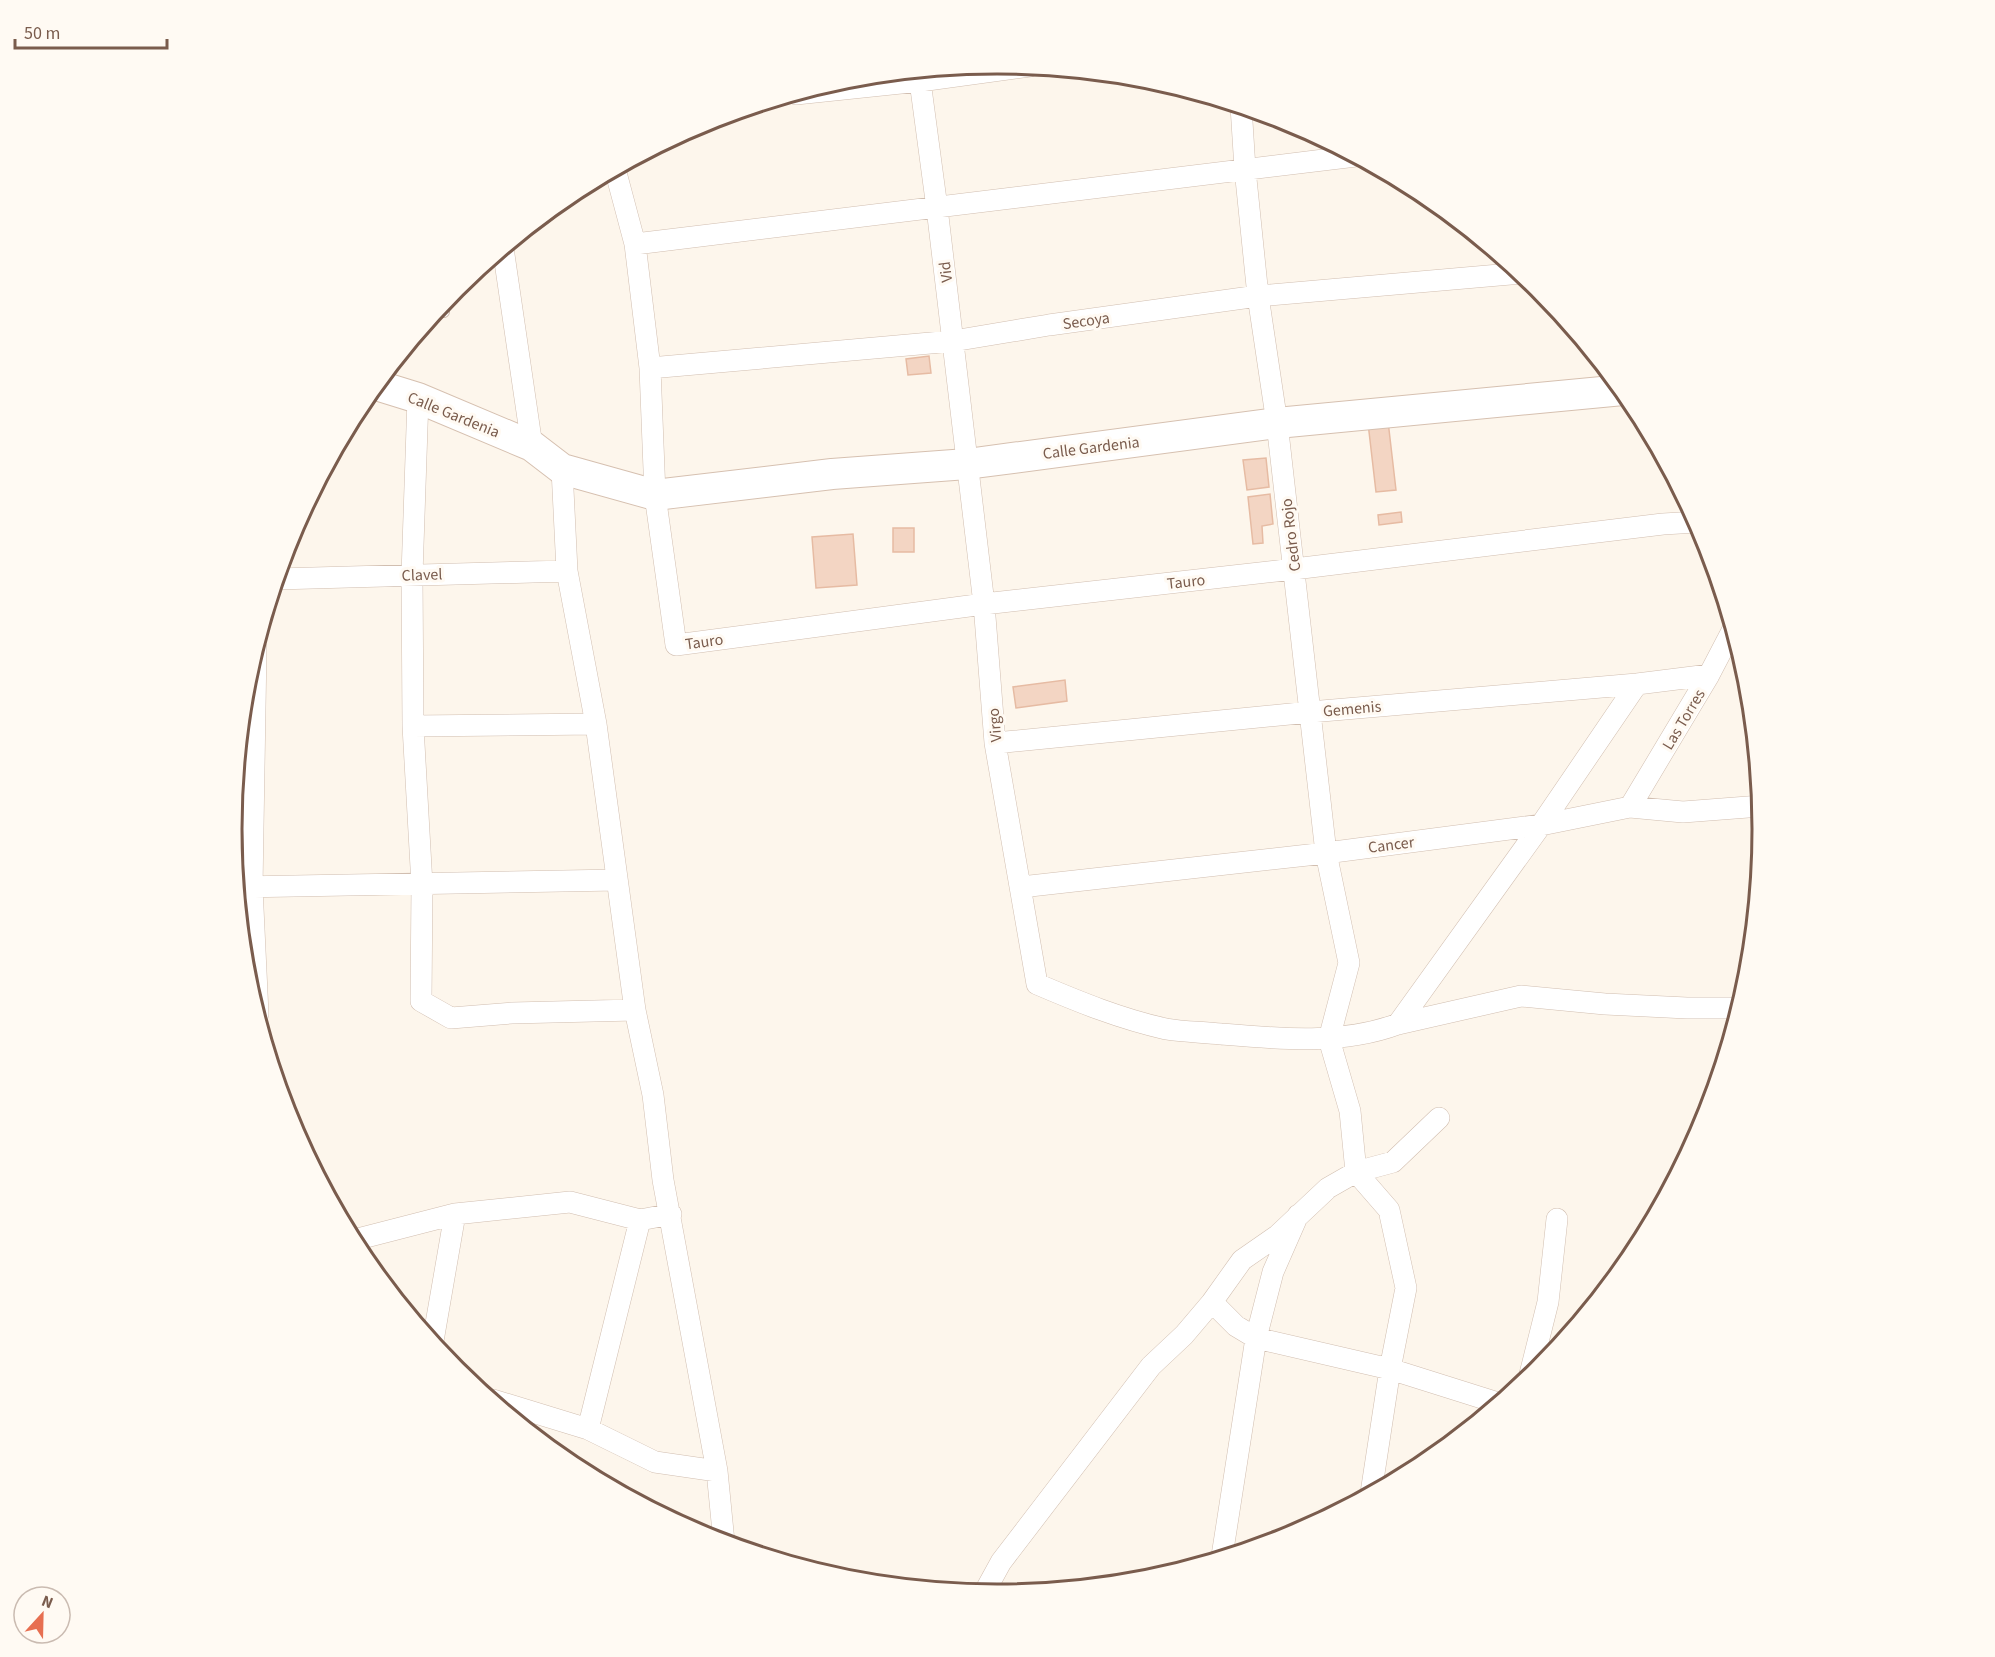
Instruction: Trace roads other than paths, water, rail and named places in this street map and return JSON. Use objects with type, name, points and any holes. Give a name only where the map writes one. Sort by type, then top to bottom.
[{"type":"street","points":[[853,87],[967,75]]},
{"type":"street","name":"Vid","points":[[920,81],[967,464]]},
{"type":"street","name":"Cedro Rojo","points":[[1242,115],[1258,296],[1294,569],[1326,853],[1348,963],[1329,1039]]},
{"type":"street","points":[[634,244],[1343,158]]},
{"type":"street","points":[[617,177],[634,244],[650,368],[656,495]]},
{"type":"street","points":[[504,257],[532,446]]},
{"type":"street","name":"Secoya","points":[[650,368],[953,341],[1049,325],[1258,296],[1509,274]]},
{"type":"street","name":"Calle Gardenia","points":[[385,388],[418,398],[532,446],[562,469],[656,495],[832,474],[967,464],[1276,423],[1612,391]]},
{"type":"street","points":[[418,398],[412,575],[413,726],[422,885],[421,1001],[452,1018],[512,1013],[635,1010]]},
{"type":"street","name":"Virgo","points":[[967,464],[984,604],[994,743],[1037,984],[1098,1010],[1167,1029],[1243,1036],[1329,1039]]},
{"type":"street","points":[[562,469],[567,571],[596,724],[635,1010],[653,1095],[663,1180],[717,1472],[723,1531]]},
{"type":"street","name":"Tauro","points":[[656,495],[676,645],[984,604],[1687,523]]},
{"type":"street","name":"Clavel","points":[[286,579],[567,571]]},
{"type":"street","name":"Las Torres","points":[[1629,807],[1709,675],[1728,638]]},
{"type":"street","name":"Gemenis","points":[[994,743],[1310,712],[1637,684],[1709,675]]},
{"type":"street","points":[[1398,1024],[1541,825],[1637,684]]},
{"type":"street","points":[[249,929],[245,887],[253,702]]},
{"type":"street","points":[[413,726],[596,724]]},
{"type":"street","name":"Cancer","points":[[1021,887],[1326,853],[1541,825],[1629,807],[1683,812],[1752,807]]},
{"type":"street","points":[[245,887],[617,880]]},
{"type":"street","points":[[1372,1483],[1390,1369],[1406,1288],[1389,1210],[1356,1172],[1350,1111],[1329,1039],[1379,1031],[1398,1024],[1521,996],[1605,1004],[1731,1008]]},
{"type":"street","points":[[989,1584],[1002,1562],[1151,1366],[1184,1335],[1212,1302],[1242,1260],[1278,1236],[1328,1188],[1356,1172],[1393,1162],[1439,1118]]},
{"type":"street","points":[[364,1238],[455,1214],[570,1202],[640,1220],[671,1214]]},
{"type":"street","points":[[435,1331],[455,1214]]},
{"type":"street","points":[[1223,1548],[1256,1338],[1273,1272],[1299,1215]]},
{"type":"street","points":[[1534,1359],[1548,1302],[1557,1219]]},
{"type":"street","points":[[588,1429],[640,1220]]},
{"type":"street","points":[[1212,1302],[1236,1326],[1256,1338],[1390,1369],[1490,1400]]},
{"type":"street","points":[[512,1406],[588,1429],[656,1462],[717,1472]]}]
